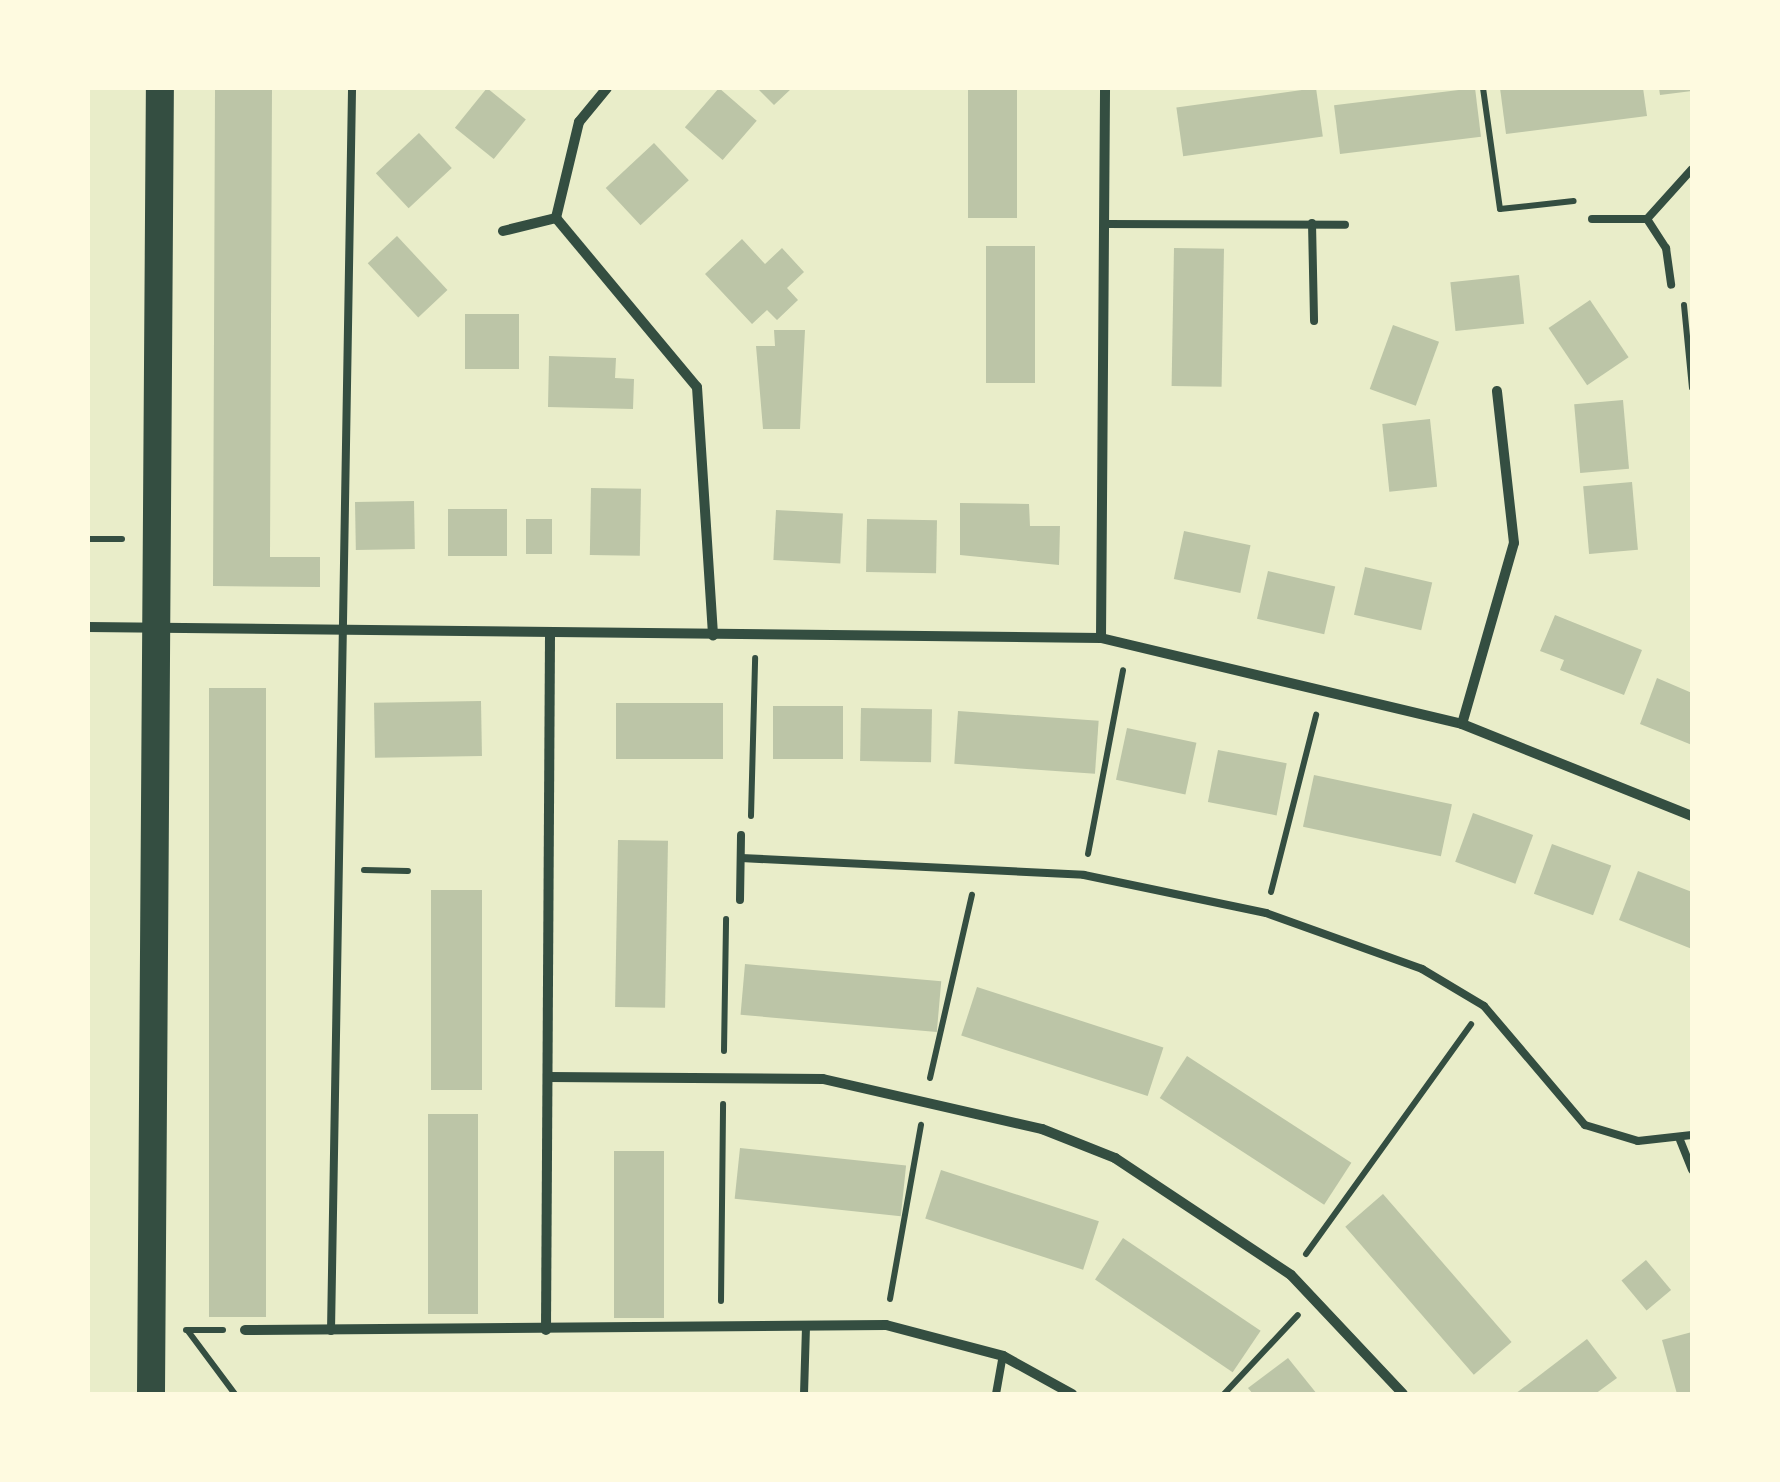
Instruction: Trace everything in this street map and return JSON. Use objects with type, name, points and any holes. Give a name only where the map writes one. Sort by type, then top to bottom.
[{"type":"highway","points":[[151,1394],[160,88]]},
{"type":"street","points":[[556,218],[580,122],[607,88]]},
{"type":"street","points":[[1101,638],[1105,88]]},
{"type":"street","points":[[503,231],[556,218]]},
{"type":"street","points":[[556,218],[697,388],[712,635]]},
{"type":"street","points":[[1462,724],[1512,556],[1498,390]]},
{"type":"street","points":[[88,627],[1101,638],[1462,724],[1692,816]]},
{"type":"street","points":[[546,1330],[550,632]]},
{"type":"street","points":[[548,1078],[823,1079],[1042,1129],[1132,1168],[1290,1275],[1316,1296],[1402,1394]]},
{"type":"street","points":[[244,1330],[886,1325],[1004,1356],[1072,1394]]},
{"type":"lane","points":[[331,1331],[337,630],[352,88]]},
{"type":"lane","points":[[1647,219],[1692,168]]},
{"type":"lane","points":[[1592,219],[1647,219]]},
{"type":"lane","points":[[1647,219],[1666,248],[1670,285]]},
{"type":"lane","points":[[1312,223],[1314,321]]},
{"type":"lane","points":[[1105,224],[1345,224]]},
{"type":"lane","points":[[740,900],[742,835]]},
{"type":"lane","points":[[741,858],[1084,875],[1266,912],[1422,969],[1484,1006],[1585,1125],[1638,1141],[1680,1140],[1692,1135]]},
{"type":"lane","points":[[1680,1140],[1692,1170]]},
{"type":"lane","points":[[804,1394],[806,1326]]},
{"type":"lane","points":[[996,1394],[1004,1356]]},
{"type":"path","points":[[1483,88],[1500,210],[1618,196],[1654,208]]},
{"type":"path","points":[[1670,285],[1683,302],[1692,388]]},
{"type":"path","points":[[742,835],[751,832],[755,636]]},
{"type":"path","points":[[1084,875],[1128,644]]},
{"type":"path","points":[[1266,912],[1322,693]]},
{"type":"path","points":[[335,870],[408,871]]},
{"type":"path","points":[[720,1328],[725,921],[740,900]]},
{"type":"path","points":[[1290,1275],[1484,1006]]},
{"type":"path","points":[[1224,1394],[1316,1296]]},
{"type":"path","points":[[152,1329],[244,1330]]},
{"type":"path","points":[[187,1330],[235,1394]]},
{"type":"building","points":[[215,88],[272,88],[270,557],[320,557],[320,587],[213,586]]},
{"type":"building","points":[[487,88],[526,119],[494,159],[455,128]]},
{"type":"building","points":[[719,88],[757,121],[723,160],[685,127]]},
{"type":"building","points":[[757,88],[792,88],[774,105]]},
{"type":"building","points":[[968,88],[1017,88],[1017,218],[968,218]]},
{"type":"building","points":[[1316,88],[1323,137],[1183,156],[1176,108]]},
{"type":"building","points":[[1475,88],[1481,137],[1340,154],[1334,105]]},
{"type":"building","points":[[1500,88],[1643,88],[1647,116],[1506,134]]},
{"type":"building","points":[[1659,88],[1692,88],[1692,91],[1660,95]]},
{"type":"building","points":[[419,133],[452,168],[409,208],[376,173]]},
{"type":"building","points":[[654,143],[689,180],[641,225],[606,188]]},
{"type":"building","points":[[397,236],[447,290],[418,317],[368,263]]},
{"type":"building","points":[[742,239],[765,264],[782,248],[804,272],[787,288],[798,300],[777,320],[767,310],[752,324],[705,274]]},
{"type":"building","points":[[986,246],[1035,246],[1035,383],[986,383]]},
{"type":"building","points":[[1174,248],[1224,249],[1222,387],[1172,386]]},
{"type":"building","points":[[1519,275],[1524,324],[1455,331],[1450,282]]},
{"type":"building","points":[[1590,300],[1629,357],[1587,385],[1549,328]]},
{"type":"building","points":[[465,314],[519,314],[519,369],[465,369]]},
{"type":"building","points":[[1393,325],[1439,342],[1416,406],[1370,389]]},
{"type":"building","points":[[774,330],[805,330],[800,429],[763,429],[756,346],[775,346]]},
{"type":"building","points":[[549,356],[616,358],[615,378],[634,379],[633,409],[548,407]]},
{"type":"building","points":[[1623,400],[1629,469],[1580,473],[1574,404]]},
{"type":"building","points":[[1430,419],[1437,487],[1389,492],[1382,424]]},
{"type":"building","points":[[1632,482],[1638,550],[1589,554],[1583,486]]},
{"type":"building","points":[[591,488],[641,489],[640,556],[590,555]]},
{"type":"building","points":[[414,501],[415,549],[356,550],[355,502]]},
{"type":"building","points":[[960,503],[1029,504],[1030,526],[1060,526],[1059,565],[960,555]]},
{"type":"building","points":[[448,509],[507,509],[507,556],[448,556]]},
{"type":"building","points":[[776,510],[843,514],[840,563],[773,560]]},
{"type":"building","points":[[526,519],[552,519],[552,554],[526,554]]},
{"type":"building","points":[[867,519],[937,520],[936,573],[866,572]]},
{"type":"building","points":[[1184,531],[1251,545],[1240,593],[1174,579]]},
{"type":"building","points":[[1365,567],[1432,583],[1421,630],[1354,615]]},
{"type":"building","points":[[1268,571],[1335,587],[1324,634],[1257,619]]},
{"type":"building","points":[[1555,615],[1642,650],[1624,695],[1560,670],[1564,660],[1540,651]]},
{"type":"building","points":[[1657,678],[1692,693],[1692,745],[1640,724]]},
{"type":"building","points":[[209,688],[266,688],[266,1317],[209,1317]]},
{"type":"building","points":[[481,701],[482,756],[375,758],[374,703]]},
{"type":"building","points":[[616,703],[723,703],[723,759],[616,759]]},
{"type":"building","points":[[773,706],[843,706],[843,759],[773,759]]},
{"type":"building","points":[[861,708],[932,709],[931,762],[860,761]]},
{"type":"building","points":[[958,711],[1099,721],[1095,774],[954,764]]},
{"type":"building","points":[[1127,728],[1196,743],[1185,795],[1116,780]]},
{"type":"building","points":[[1218,750],[1287,763],[1277,815],[1208,802]]},
{"type":"building","points":[[1314,775],[1452,804],[1441,856],[1303,827]]},
{"type":"building","points":[[1473,813],[1533,835],[1515,884],[1455,862]]},
{"type":"building","points":[[618,840],[668,841],[665,1008],[615,1007]]},
{"type":"building","points":[[1552,844],[1611,866],[1593,915],[1534,894]]},
{"type":"building","points":[[1638,871],[1692,892],[1692,949],[1619,920]]},
{"type":"building","points":[[431,890],[482,890],[482,1090],[431,1090]]},
{"type":"building","points":[[745,964],[941,981],[937,1032],[741,1015]]},
{"type":"building","points":[[977,987],[1163,1048],[1148,1096],[961,1036]]},
{"type":"building","points":[[1187,1056],[1351,1163],[1324,1205],[1160,1098]]},
{"type":"building","points":[[428,1114],[478,1114],[478,1314],[428,1314]]},
{"type":"building","points":[[740,1148],[906,1165],[901,1216],[735,1199]]},
{"type":"building","points":[[614,1151],[664,1151],[664,1318],[614,1318]]},
{"type":"building","points":[[941,1170],[1099,1221],[1083,1270],[925,1219]]},
{"type":"building","points":[[1383,1194],[1512,1342],[1474,1375],[1345,1227]]},
{"type":"building","points":[[1123,1238],[1261,1331],[1233,1372],[1095,1279]]},
{"type":"building","points":[[1646,1260],[1671,1290],[1647,1310],[1621,1281]]},
{"type":"building","points":[[1692,1332],[1692,1392],[1677,1394],[1662,1340]]},
{"type":"building","points":[[1587,1339],[1617,1378],[1595,1394],[1515,1394]]},
{"type":"building","points":[[1288,1358],[1317,1394],[1253,1394],[1248,1388]]}]
